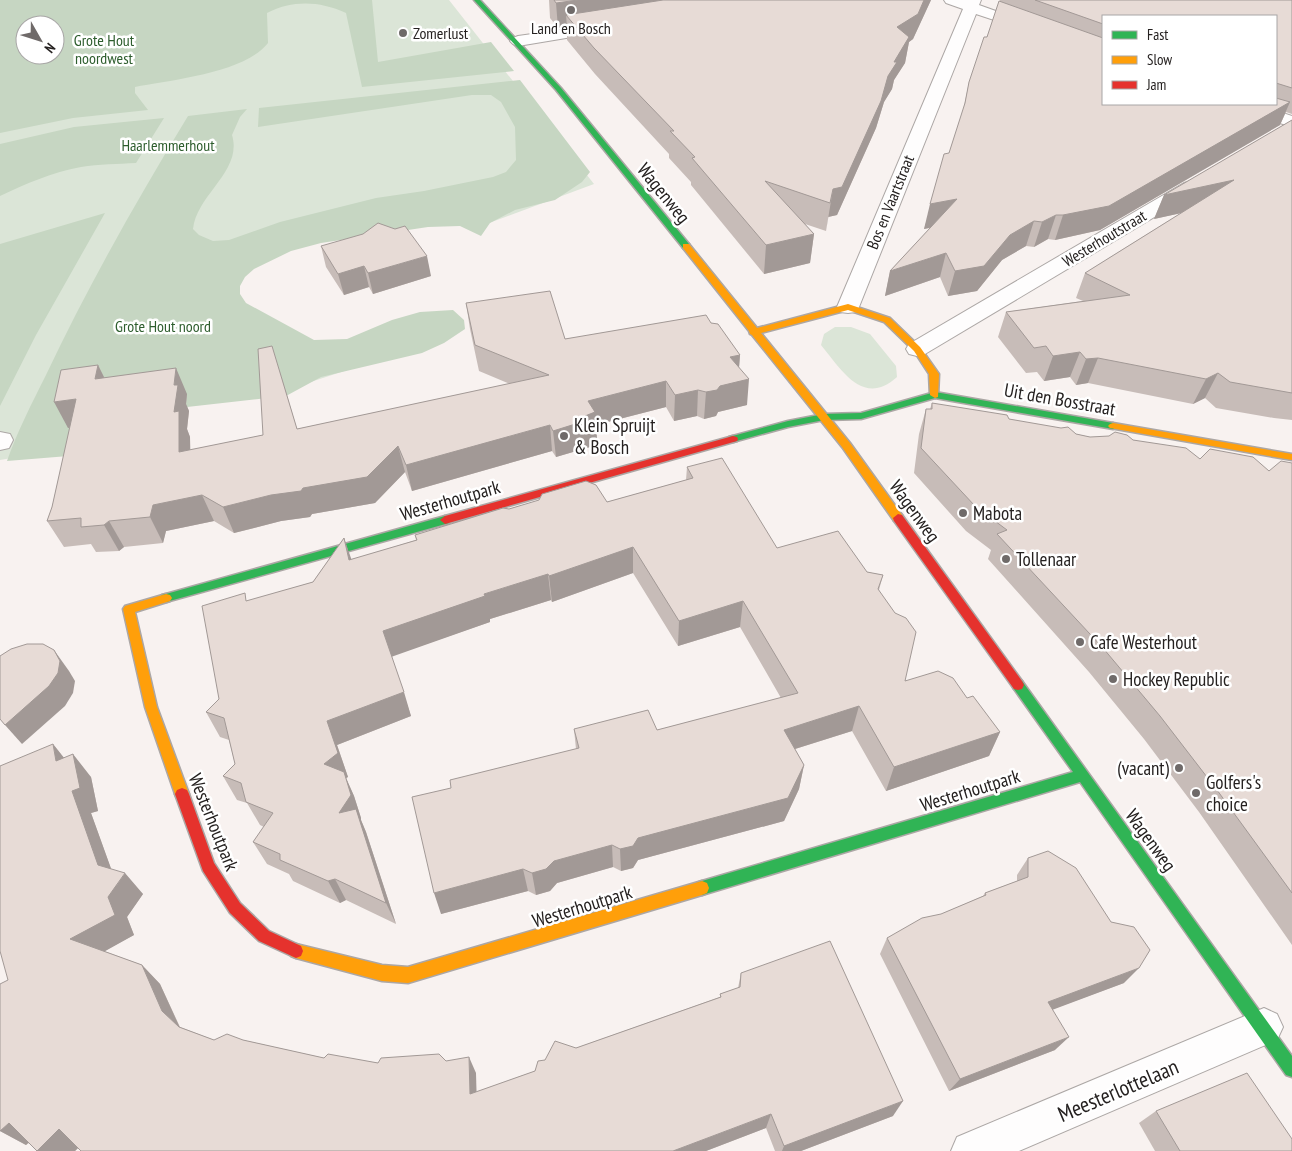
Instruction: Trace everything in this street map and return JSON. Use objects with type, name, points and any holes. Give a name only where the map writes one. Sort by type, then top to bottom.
[{"type":"street","name":"Wagenweg","points":[[477,0],[518,41],[824,417],[1292,1068]]},
{"type":"street","points":[[951,0],[972,3],[1041,32]]},
{"type":"street","name":"Bos en Vaartstraat","points":[[848,307],[972,3]]},
{"type":"street","points":[[518,41],[616,26]]},
{"type":"street","points":[[1243,105],[1292,122]]},
{"type":"street","points":[[1275,137],[1292,126]]},
{"type":"street","name":"Westerhoutstraat","points":[[917,349],[1207,177]]},
{"type":"street","points":[[753,332],[848,307],[887,320],[917,349],[934,374],[935,395]]},
{"type":"street","name":"Uit den Bosstraat","points":[[824,417],[860,416],[935,395],[1292,457]]},
{"type":"street","name":"Westerhoutpark","points":[[824,417],[778,426],[129,609],[151,707],[208,866],[235,908],[264,936],[298,952],[382,973],[408,975],[1083,775]]},
{"type":"street","name":"Meesterlottelaan","points":[[972,1151],[1264,1027]]},
{"type":"green space","name":"Haarlemmerhout","points":[[0,0],[449,0],[594,184],[478,227],[448,223],[310,239],[252,262],[227,294],[304,343],[433,342],[280,392],[84,420],[72,448],[0,460]]},
{"type":"green space","name":"Grote Hout noordwest","points":[[0,0],[372,0],[378,62],[491,42],[514,71],[362,87],[346,13],[316,4],[296,4],[267,13],[268,43],[257,53],[242,62],[206,74],[135,87],[135,93],[148,110],[73,118],[0,133]]},
{"type":"green space","name":"Grote Hout noord","points":[[520,80],[590,172],[582,182],[555,200],[515,210],[490,223],[481,236],[460,226],[428,227],[321,243],[291,251],[254,269],[245,277],[240,286],[240,294],[246,303],[314,340],[347,339],[392,320],[420,312],[453,310],[464,320],[465,329],[444,343],[422,353],[321,377],[286,396],[107,416],[93,454],[7,461],[25,418],[96,276],[188,116],[247,109],[240,117],[232,135],[234,148],[231,160],[226,171],[202,205],[196,216],[193,229],[199,235],[213,241],[229,240],[280,222],[376,198],[424,191],[493,177],[506,172],[516,160],[515,127],[501,102],[491,95],[472,95],[258,127],[259,108]]},
{"type":"green space","points":[[164,118],[136,163],[95,165],[70,169],[39,179],[0,196],[0,144],[74,127]]},
{"type":"green space","points":[[105,213],[36,335],[0,406],[0,244]]},
{"type":"green space","points":[[835,327],[851,327],[870,334],[896,366],[897,377],[885,386],[874,388],[863,387],[854,382],[821,345],[824,334]]},
{"type":"building","points":[[554,0],[578,0],[556,3]]},
{"type":"building","points":[[663,0],[924,0],[918,14],[897,27],[909,37],[894,62],[897,62],[888,76],[881,101],[842,187],[833,189],[830,203],[765,181],[814,234],[766,245],[692,158],[695,157],[670,131],[674,131],[594,48],[566,15]]},
{"type":"building","points":[[1035,0],[1292,0],[1292,88],[1277,83],[1277,15],[1102,15],[1102,24]]},
{"type":"building","points":[[999,1],[1102,38],[1102,105],[1277,105],[1277,98],[1290,102],[1109,206],[1056,215],[1042,222],[1034,221],[1010,235],[984,266],[955,271],[946,253],[890,271],[957,199],[930,204],[944,154],[949,153],[965,103],[969,82],[984,37],[987,37]]},
{"type":"building","points":[[1292,120],[1292,393],[1230,382],[1218,373],[1206,379],[1098,358],[1086,359],[1080,352],[1053,356],[1046,346],[1034,348],[1006,312],[1130,295],[1085,273],[1234,180],[1164,195]]},
{"type":"building","points":[[378,223],[395,229],[405,226],[427,256],[368,273],[364,266],[338,274],[321,246],[363,234]]},
{"type":"building","points":[[550,291],[565,339],[706,315],[711,323],[718,324],[740,355],[730,357],[749,379],[720,386],[717,390],[706,392],[698,390],[675,395],[666,381],[588,401],[595,412],[585,416],[588,420],[553,431],[550,425],[406,465],[398,446],[367,477],[303,488],[301,491],[271,495],[223,507],[202,495],[153,505],[150,517],[109,521],[104,525],[81,527],[81,518],[47,521],[52,507],[76,399],[54,402],[61,370],[98,365],[95,379],[176,368],[174,385],[178,385],[174,412],[179,411],[179,452],[263,435],[258,349],[272,346],[297,429],[549,375],[475,345],[466,303]]},
{"type":"building","points":[[932,403],[1007,415],[1009,419],[1061,428],[1068,427],[1076,434],[1090,437],[1109,436],[1115,432],[1127,435],[1133,440],[1186,448],[1200,459],[1210,449],[1253,457],[1269,471],[1281,461],[1292,463],[1292,893],[1160,716],[1103,648],[997,534],[1007,530],[975,506],[921,448],[926,409],[932,409]]},
{"type":"building","points":[[722,458],[777,548],[838,531],[867,572],[883,575],[878,589],[895,613],[906,618],[916,632],[905,681],[938,671],[953,678],[967,698],[973,696],[1000,732],[894,767],[859,706],[784,730],[804,765],[788,798],[638,838],[633,846],[620,849],[612,845],[554,861],[546,869],[532,873],[523,869],[434,893],[412,797],[451,788],[450,780],[579,748],[574,729],[648,710],[657,730],[798,693],[743,601],[679,621],[633,547],[549,576],[548,574],[484,594],[485,596],[383,631],[404,692],[327,721],[338,753],[324,764],[344,772],[351,795],[339,813],[356,809],[386,903],[335,879],[328,881],[280,860],[280,854],[253,842],[273,813],[246,802],[241,783],[223,776],[235,764],[224,718],[206,712],[219,699],[202,606],[245,593],[246,601],[313,582],[344,538],[349,560],[417,540],[415,535],[503,508],[509,509],[539,500],[542,494],[586,481],[596,485],[607,502],[693,478],[687,467]]},
{"type":"building","points":[[27,644],[43,644],[54,650],[60,661],[58,673],[49,686],[5,725],[0,719],[0,656],[11,649]]},
{"type":"building","points":[[53,744],[56,761],[73,754],[80,788],[72,791],[98,865],[125,873],[108,897],[115,915],[70,939],[142,965],[162,1011],[179,1027],[214,1040],[227,1034],[243,1040],[324,1058],[328,1054],[378,1063],[381,1058],[439,1054],[446,1061],[469,1057],[470,1094],[535,1071],[538,1061],[545,1060],[555,1041],[576,1048],[721,997],[720,994],[740,987],[741,973],[830,941],[903,1101],[784,1146],[771,1114],[673,1151],[81,1151],[59,1129],[37,1151],[9,1123],[0,1131],[0,984],[8,980],[0,951],[0,766]]},
{"type":"building","points":[[1048,851],[1076,868],[1111,922],[1134,927],[1150,950],[1139,968],[1048,1002],[1069,1037],[960,1079],[887,938],[922,918],[941,914],[986,895],[985,893],[1028,877],[1028,858]]},
{"type":"building","points":[[1247,1073],[1292,1139],[1292,1151],[1180,1151],[1156,1111]]},
{"type":"traffic: fast","points":[[477,0],[559,89],[686,246]]},
{"type":"traffic: fast","points":[[733,439],[788,424],[824,417],[861,416],[935,395],[1113,426]]},
{"type":"traffic: fast","points":[[166,598],[445,520]]},
{"type":"traffic: fast","points":[[1018,685],[1292,1069]]},
{"type":"traffic: fast","points":[[702,888],[1083,775]]},
{"type":"traffic: slow","points":[[686,246],[846,445],[898,518]]},
{"type":"traffic: slow","points":[[753,332],[848,307],[887,320],[917,349],[934,374],[935,395]]},
{"type":"traffic: slow","points":[[1113,426],[1292,457]]},
{"type":"traffic: slow","points":[[166,598],[129,609],[151,707],[182,794]]},
{"type":"traffic: slow","points":[[296,951],[382,973],[408,975],[702,888]]},
{"type":"traffic: jam","points":[[445,520],[733,439]]},
{"type":"traffic: jam","points":[[898,518],[1018,685]]},
{"type":"traffic: jam","points":[[182,794],[208,866],[235,908],[264,936],[296,951]]},
{"type":"place","name":"Land en Bosch","points":[[571,10]]},
{"type":"place","name":"Zomerlust","points":[[403,33]]},
{"type":"place","name":"Klein Spruijt & Bosch","points":[[564,436]]},
{"type":"place","name":"Mabota","points":[[963,513]]},
{"type":"place","name":"Tollenaar","points":[[1006,559]]},
{"type":"place","name":"Cafe Westerhout","points":[[1080,642]]},
{"type":"place","name":"Hockey Republic","points":[[1113,679]]},
{"type":"place","name":"(vacant)","points":[[1179,768]]},
{"type":"place","name":"Golfers's choice","points":[[1196,793]]}]
